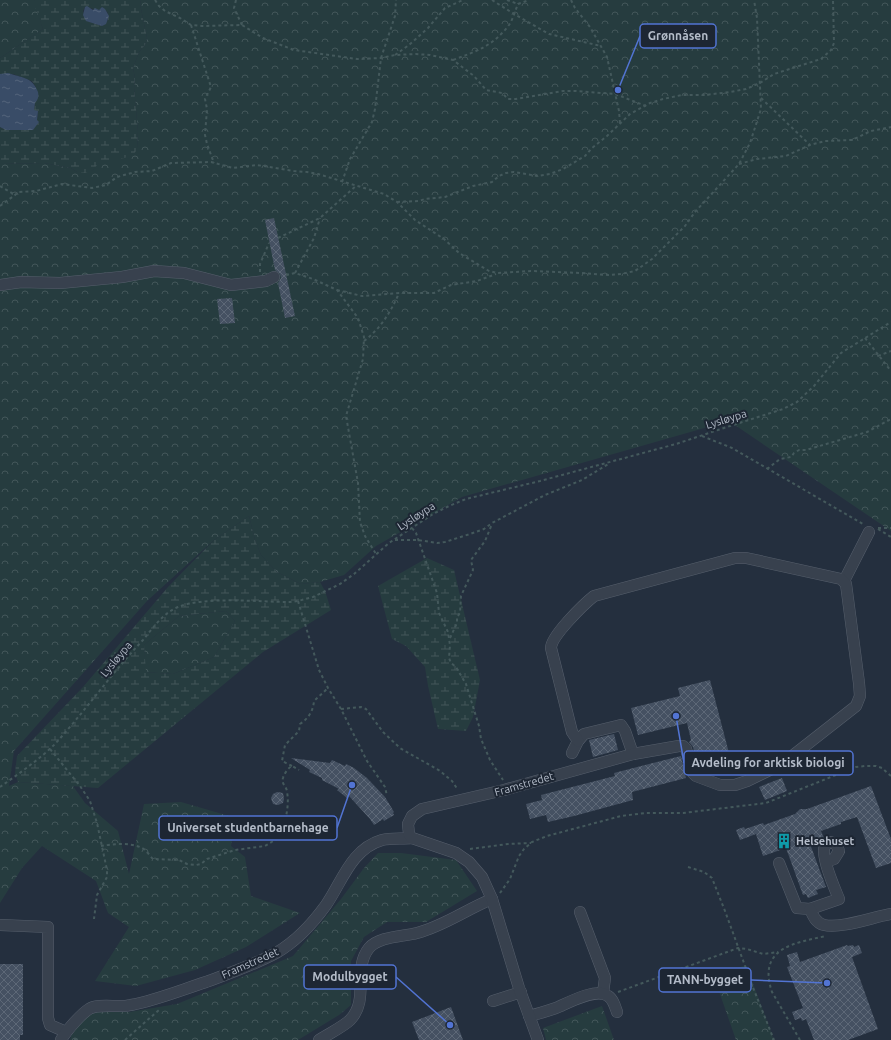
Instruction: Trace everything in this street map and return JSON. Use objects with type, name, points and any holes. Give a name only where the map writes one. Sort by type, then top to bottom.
[{"type":"street","points":[[0,285],[21,282],[60,283],[122,278],[154,271],[184,273],[231,285],[266,281],[274,277]]},
{"type":"street","points":[[578,741],[572,732],[551,643],[555,636],[581,607],[594,596],[735,558],[746,558],[842,579],[844,581],[867,529]]},
{"type":"street","name":"Framstredet","points":[[412,838],[409,834],[408,824],[412,816],[417,812],[431,806],[506,790],[633,754],[683,746],[686,749],[693,773],[696,776],[720,785],[736,785],[777,768],[844,717],[856,706],[860,696],[847,589],[844,581]]},
{"type":"street","points":[[572,753],[578,741],[584,734],[621,725],[625,731],[633,754]]},
{"type":"street","name":"Framstredet","points":[[63,1036],[90,1008],[97,1006],[121,1007],[154,999],[233,972],[277,952],[290,944],[312,922],[326,905],[348,868],[361,853],[375,843],[383,840],[412,838],[449,850],[463,857],[482,877],[492,899],[521,992],[538,1040]]},
{"type":"street","points":[[779,863],[797,908],[810,909],[838,899],[826,862]]},
{"type":"street","points":[[320,1040],[350,1020],[356,1011],[360,1002],[362,960],[372,945],[381,940],[418,933],[492,899]]},
{"type":"street","points":[[810,909],[814,918],[823,924],[840,925],[891,914]]},
{"type":"street","points":[[580,912],[606,978],[606,994],[615,1004],[617,1012]]},
{"type":"street","points":[[0,925],[48,927],[48,1018],[50,1025],[63,1036]]},
{"type":"street","points":[[493,1001],[521,992]]},
{"type":"street","points":[[529,1016],[590,995],[606,994]]},
{"type":"path","points":[[155,0],[165,11],[180,18],[190,25],[242,25]]},
{"type":"path","points":[[236,0],[234,8],[242,25],[263,38],[294,50],[357,59],[381,58],[395,55],[430,55],[453,60],[474,76],[486,90],[502,94],[508,99],[563,91],[614,94],[646,106]]},
{"type":"path","points":[[342,182],[350,159],[372,122],[381,58],[395,16],[396,0]]},
{"type":"path","points":[[395,55],[428,28],[445,8],[463,0]]},
{"type":"path","points":[[492,0],[549,34],[601,46]]},
{"type":"path","points":[[507,0],[518,4],[529,0]]},
{"type":"path","points":[[571,0],[575,8],[590,27],[607,57],[620,123]]},
{"type":"path","points":[[0,206],[19,192],[36,191],[62,184],[92,188],[106,185],[117,177],[136,172],[152,171],[171,163],[214,163],[233,168],[257,165],[318,174],[384,194],[397,202],[415,220],[444,239],[459,253],[489,271],[497,273],[531,271],[608,275],[621,274],[635,270],[652,260],[669,244],[695,212],[739,164],[750,143],[761,109],[757,18],[754,0]]},
{"type":"path","points":[[397,202],[419,201],[445,197],[473,186],[492,182],[499,176],[506,173],[514,172],[537,176],[550,174],[585,156],[630,114],[646,106],[663,99],[682,95],[705,95],[730,92],[760,83],[774,74],[821,59],[831,50],[834,43],[833,0]]},
{"type":"path","points":[[453,60],[479,51],[496,39],[510,24],[518,4]]},
{"type":"path","points":[[190,25],[211,87],[205,99],[207,109],[205,135],[214,163]]},
{"type":"path","points":[[760,97],[810,145]]},
{"type":"path","points":[[739,164],[757,159],[786,156],[810,145],[825,141],[852,140],[871,131],[891,127]]},
{"type":"path","points":[[0,186],[15,195]]},
{"type":"path","points":[[278,238],[320,218],[356,186]]},
{"type":"path","points":[[295,273],[314,238],[320,218]]},
{"type":"path","points":[[260,281],[260,264],[269,243]]},
{"type":"path","points":[[286,275],[295,273],[337,290],[362,296],[399,293],[434,293],[451,285],[477,281],[497,273]]},
{"type":"path","points":[[337,290],[358,318],[364,337],[363,359],[346,416],[358,483],[360,522],[365,536],[376,554]]},
{"type":"path","points":[[364,341],[383,321],[393,307],[399,293]]},
{"type":"path","name":"Lysløypa","points":[[0,787],[50,748],[77,718],[124,660],[160,620],[176,608],[186,604],[210,602],[298,601],[313,597],[340,584],[394,540],[448,506],[466,499],[612,462],[701,436],[727,426],[769,415],[797,402],[814,386],[841,353],[891,322]]},
{"type":"path","points":[[865,338],[891,372]]},
{"type":"path","points":[[878,356],[891,351]]},
{"type":"path","points":[[767,469],[780,460],[790,457],[799,450],[806,450],[866,432],[891,419]]},
{"type":"path","points":[[701,436],[732,448],[867,529]]},
{"type":"path","points":[[394,540],[418,540],[437,543],[445,542],[484,529],[492,523],[546,495],[582,480],[612,462]]},
{"type":"path","points":[[449,639],[457,623],[457,617],[460,614],[461,596],[473,570],[471,560],[485,541],[492,523]]},
{"type":"path","points":[[412,528],[416,533],[437,593],[438,613],[446,626],[449,639],[451,663],[456,666],[466,684],[479,726],[480,739],[506,790]]},
{"type":"path","points":[[891,528],[876,528],[891,537]]},
{"type":"path","points":[[298,601],[319,670],[341,709],[367,761],[385,787],[387,796]]},
{"type":"path","points":[[299,770],[282,761],[285,745],[299,730],[300,724],[310,715],[313,709],[314,701],[328,688]]},
{"type":"path","points":[[341,709],[361,707],[366,709],[383,732],[400,748],[431,765],[452,780],[463,800]]},
{"type":"path","points":[[50,748],[90,801],[97,824],[100,846],[107,870],[107,877],[98,895],[94,919]]},
{"type":"path","points":[[100,846],[115,843],[135,846],[143,848],[154,859],[179,860],[193,865],[201,864],[207,859],[235,850],[265,846],[283,835],[284,823],[289,810],[288,791],[282,782],[283,777],[292,766]]},
{"type":"path","points":[[449,850],[478,849],[532,842],[547,836],[621,816],[645,813],[683,813],[766,803],[856,767],[876,766],[882,768],[891,776]]},
{"type":"path","points":[[492,899],[502,891],[510,879],[522,852],[532,842]]},
{"type":"path","points":[[688,867],[704,872],[712,878],[774,1040]]},
{"type":"path","points":[[800,1040],[775,996],[770,984],[770,968],[778,952],[789,945],[827,936]]},
{"type":"path","points":[[606,994],[738,948],[747,949],[762,954],[778,952]]},
{"type":"path","points":[[125,1040],[161,1008]]},
{"type":"green space","points":[[0,0],[35,0],[34,1],[43,29],[0,58]]},
{"type":"green space","points":[[141,0],[891,0],[891,531],[729,421],[462,497],[376,546],[344,575],[320,582],[301,584],[277,572],[261,555],[255,540],[249,516],[214,540],[147,601],[14,751],[9,786],[18,782],[73,786],[85,803],[118,831],[129,874],[144,804],[181,802],[236,818],[231,846],[245,857],[251,896],[300,913],[246,947],[195,970],[136,986],[95,981],[129,927],[108,913],[96,881],[42,846],[22,868],[0,903],[0,164],[44,163],[71,168],[77,172],[93,170],[97,164],[137,149],[138,131],[134,88],[135,78],[133,68],[139,52],[145,45],[147,38],[140,4]]},
{"type":"green space","points":[[141,0],[140,4],[147,38],[145,45],[139,52],[133,68],[135,78],[134,88],[138,131],[137,149],[133,156],[98,164],[93,170],[85,173],[77,172],[71,168],[44,163],[0,164],[0,127],[10,130],[24,127],[37,120],[38,111],[34,111],[36,87],[32,81],[13,74],[0,74],[0,58],[43,29],[33,1]],"holes":[[[85,7],[99,10],[102,7],[108,13],[108,20],[102,26],[87,21],[83,11]]]},
{"type":"green space","points":[[249,516],[255,540],[261,555],[277,572],[301,584],[320,582],[325,591],[331,610],[263,652],[98,788],[18,782],[15,773],[17,756],[83,687],[168,587],[214,540]],"holes":[[[226,611],[235,621],[214,657],[173,674],[146,672],[144,645],[179,616]]]},
{"type":"green space","points":[[427,558],[454,570],[480,680],[473,717],[466,731],[438,729],[425,667],[406,646],[392,639],[378,586]]},
{"type":"green space","points":[[226,611],[235,621],[214,657],[173,674],[145,672],[144,645],[179,616]]},
{"type":"green space","points":[[378,853],[401,853],[456,860],[477,891],[426,922],[387,922],[364,937],[351,961],[351,1005],[339,1015],[298,1040],[70,1040],[72,1033],[93,1011],[129,1012],[177,1004],[293,956],[341,899],[364,868]]},
{"type":"green space","points":[[746,965],[774,1040],[736,1040],[714,977]]},
{"type":"green space","points":[[602,1006],[614,1040],[546,1040],[543,1028]]},
{"type":"water","points":[[87,6],[93,10],[95,8],[99,10],[102,7],[105,9],[109,16],[106,24],[102,26],[86,21],[83,15],[85,7]]},
{"type":"water","points":[[8,73],[26,78],[36,87],[38,98],[35,103],[34,110],[38,111],[37,120],[39,122],[33,130],[6,130],[0,127],[0,74]]},
{"type":"building","points":[[274,218],[295,316],[285,318],[278,283],[281,278],[280,274],[275,270],[265,220]]},
{"type":"building","points":[[232,298],[235,323],[220,324],[217,299]]},
{"type":"building","points":[[710,680],[730,757],[698,765],[693,747],[689,742],[691,740],[687,723],[638,735],[631,708],[680,696],[678,688]]},
{"type":"building","points":[[614,734],[618,750],[593,757],[589,740]]},
{"type":"building","points":[[681,756],[686,778],[632,792],[633,800],[574,816],[548,822],[546,815],[530,819],[526,804],[542,800],[541,795],[615,776],[614,773]]},
{"type":"building","points":[[291,758],[330,763],[332,760],[354,768],[367,778],[385,797],[394,812],[394,815],[384,821],[383,819],[374,825],[349,796],[347,798],[337,790],[339,789],[309,772],[310,770]]},
{"type":"building","points":[[782,778],[787,791],[765,800],[759,787]]},
{"type":"building","name":"Helsehuset","points":[[871,786],[891,839],[891,863],[876,868],[857,817],[841,822],[841,824],[821,831],[824,838],[810,844],[826,887],[816,890],[818,894],[808,898],[806,894],[803,895],[786,848],[763,856],[756,834],[740,840],[736,830],[744,827],[745,829],[763,823],[764,825],[795,814],[800,809],[807,809]]},
{"type":"building","points":[[277,792],[283,793],[284,799],[283,803],[278,805],[273,804],[271,798],[273,794]]},
{"type":"building","points":[[847,945],[853,945],[854,947],[859,945],[862,953],[852,957],[878,1029],[848,1040],[814,1040],[806,1019],[802,1021],[801,1018],[795,1020],[792,1012],[803,1008],[787,967],[790,966],[787,955],[797,952],[800,962]]},
{"type":"building","points":[[0,964],[23,964],[23,1035],[20,1035],[20,1040],[0,1040]]},
{"type":"building","points":[[451,1007],[463,1040],[419,1040],[412,1022]]},
{"type":"place","name":"Grønnåsen","points":[[618,90]]},
{"type":"place","name":"Avdeling for arktisk biologi","points":[[676,716]]},
{"type":"place","name":"Universet studentbarnehage","points":[[352,785]]},
{"type":"place","name":"Helsehuset","points":[[784,841]]},
{"type":"place","name":"TANN-bygget","points":[[827,983]]},
{"type":"place","name":"Modulbygget","points":[[450,1025]]}]
